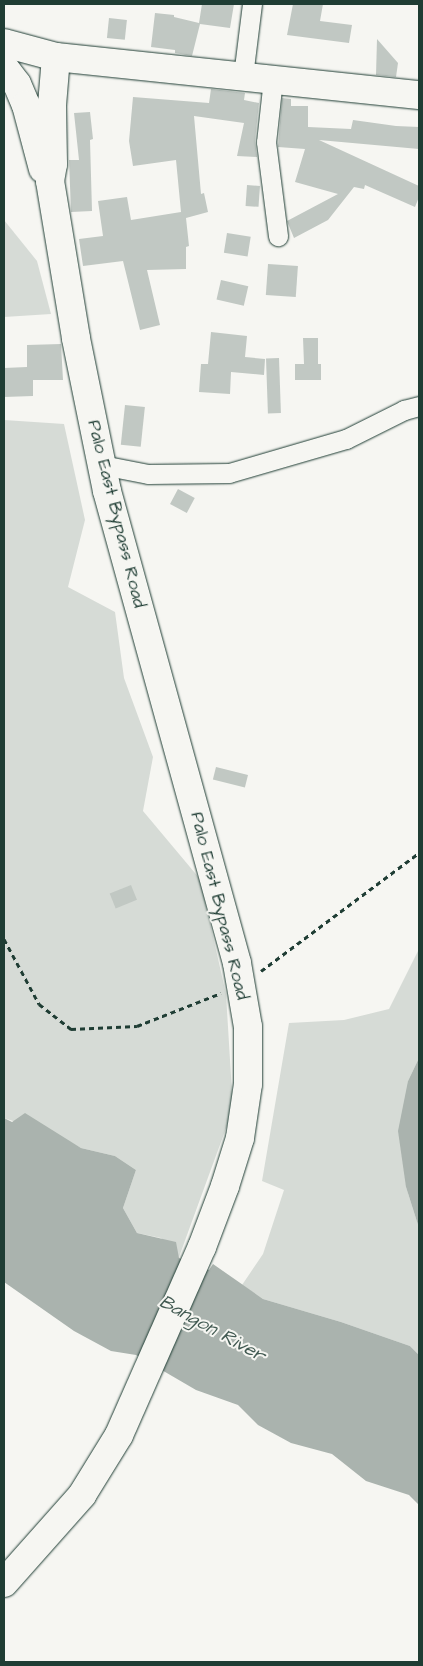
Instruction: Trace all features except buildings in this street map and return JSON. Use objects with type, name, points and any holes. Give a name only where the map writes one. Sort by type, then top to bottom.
[{"type":"main road","points":[[12,61],[56,57],[419,96]]},
{"type":"main road","name":"Palo East Bypass Road","points":[[4,1583],[82,1495],[119,1435],[202,1247],[225,1186],[240,1138],[248,1084],[248,1027],[241,985],[102,465],[76,338],[50,181],[53,164],[52,105],[56,57]]},
{"type":"main road","name":"Palo East Bypass Road","points":[[12,61],[30,117],[40,163],[50,181]]},
{"type":"street","points":[[243,76],[252,4]]},
{"type":"street","points":[[273,79],[266,142],[278,236]]},
{"type":"street","points":[[102,465],[148,474],[229,472],[346,439],[404,410],[419,406]]},
{"type":"path","points":[[4,940],[39,1004],[72,1029],[137,1026],[241,985],[419,853]]},
{"type":"shaded area","points":[[4,220],[37,261],[51,314],[4,317]]},
{"type":"shaded area","points":[[4,420],[64,424],[85,520],[68,587],[115,612],[124,678],[153,757],[143,811],[200,879],[226,994],[233,1109],[179,1257],[161,1238],[137,1233],[123,1208],[136,1170],[115,1156],[81,1148],[61,1137],[4,1118]]},
{"type":"shaded area","points":[[419,949],[419,1058],[408,1081],[406,1187],[419,1228],[419,1355],[410,1346],[341,1322],[263,1299],[242,1285],[263,1254],[284,1190],[262,1181],[289,1023],[344,1020],[389,1009]]},
{"type":"water","points":[[419,1058],[419,1228],[406,1187],[398,1131],[408,1081]]},
{"type":"water","name":"Bangon River","points":[[25,1113],[81,1148],[115,1156],[136,1170],[123,1208],[137,1233],[176,1242],[179,1258],[209,1270],[213,1264],[263,1299],[341,1322],[410,1346],[419,1355],[419,1505],[409,1495],[366,1481],[332,1454],[291,1443],[258,1425],[238,1405],[196,1390],[136,1355],[111,1351],[74,1331],[4,1282],[4,1118],[12,1122]]}]
